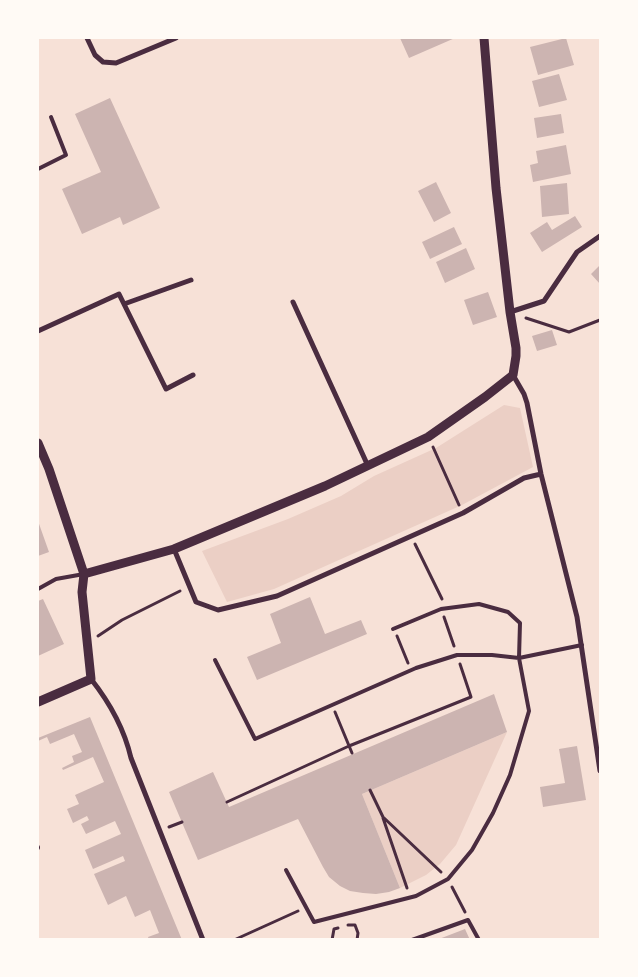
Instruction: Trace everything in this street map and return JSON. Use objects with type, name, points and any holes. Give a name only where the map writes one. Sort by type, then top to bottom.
[{"type":"street","points":[[87,38],[95,55],[103,62],[116,63],[176,38]]},
{"type":"street","points":[[484,38],[496,188],[516,348],[513,375],[527,403],[541,474],[577,617],[600,771]]},
{"type":"street","points":[[510,312],[544,301],[577,252],[600,236]]},
{"type":"street","points":[[124,304],[191,280]]},
{"type":"street","points":[[38,331],[119,294],[166,389],[194,375]]},
{"type":"street","points":[[293,302],[368,467]]},
{"type":"street","points":[[84,574],[174,549],[280,507],[368,467],[428,437],[513,375]]},
{"type":"street","points":[[38,443],[84,574],[82,592],[91,679],[106,698],[125,735],[131,758],[202,940]]},
{"type":"street","points":[[174,549],[196,602],[218,610],[277,596],[463,513],[524,478],[541,474]]},
{"type":"street","points":[[38,702],[91,679]]},
{"type":"lane","points":[[38,169],[66,155],[51,117]]},
{"type":"lane","points":[[38,589],[56,580],[84,574]]},
{"type":"lane","points":[[286,870],[314,922],[411,898],[448,879],[472,850],[494,813],[510,775],[529,711],[519,658],[520,623],[508,612],[479,604],[441,609],[394,629]]},
{"type":"lane","points":[[215,660],[255,740],[411,670],[456,655],[492,655],[519,658],[582,645]]},
{"type":"lane","points":[[412,940],[468,920],[479,940]]},
{"type":"path","points":[[510,312],[569,332],[600,320]]},
{"type":"path","points":[[428,437],[463,513]]},
{"type":"path","points":[[411,536],[447,608]]},
{"type":"path","points":[[88,642],[122,620],[190,587]]},
{"type":"path","points":[[226,802],[349,746],[471,697],[441,609]]},
{"type":"path","points":[[394,629],[411,670]]},
{"type":"path","points":[[332,705],[352,753]]},
{"type":"path","points":[[370,790],[383,818],[411,898]]},
{"type":"path","points":[[383,818],[448,879],[468,920]]},
{"type":"path","points":[[234,940],[306,907]]},
{"type":"path","points":[[332,940],[334,929],[342,925],[356,924],[357,940]]},
{"type":"shaded area","points":[[504,405],[520,408],[533,467],[462,505],[274,589],[227,602],[202,551],[288,519],[341,496],[374,476],[436,448]]},
{"type":"shaded area","points":[[507,732],[456,845],[440,864],[426,875],[400,888],[362,794]]},
{"type":"building","points":[[400,38],[455,38],[409,58]]},
{"type":"building","points":[[566,38],[574,65],[538,75],[530,47]]},
{"type":"building","points":[[559,74],[567,100],[539,107],[532,81]]},
{"type":"building","points":[[110,98],[160,208],[123,225],[120,217],[82,234],[62,189],[101,172],[75,114]]},
{"type":"building","points":[[561,114],[564,133],[537,138],[534,118]]},
{"type":"building","points":[[566,145],[571,174],[533,182],[530,165],[538,163],[536,151]]},
{"type":"building","points":[[436,182],[451,213],[434,222],[418,191]]},
{"type":"building","points":[[567,183],[569,214],[542,217],[540,186]]},
{"type":"building","points":[[575,216],[582,227],[542,252],[530,233],[547,222],[552,230]]},
{"type":"building","points":[[454,227],[462,244],[430,259],[422,242]]},
{"type":"building","points":[[466,248],[475,269],[445,283],[436,262]]},
{"type":"building","points":[[600,265],[600,284],[591,274]]},
{"type":"building","points":[[488,292],[497,317],[473,325],[464,300]]},
{"type":"building","points":[[552,330],[557,345],[537,351],[532,336]]},
{"type":"building","points":[[38,521],[49,552],[38,556]]},
{"type":"building","points":[[310,597],[325,634],[361,620],[367,634],[257,680],[247,657],[281,643],[270,614]]},
{"type":"building","points":[[43,599],[64,644],[38,656],[38,601]]},
{"type":"building","points":[[494,694],[507,732],[362,794],[400,888],[389,892],[363,893],[350,891],[340,886],[329,877],[298,819],[198,860],[169,792],[213,772],[229,807]]},
{"type":"building","points":[[90,717],[182,940],[149,940],[148,937],[159,933],[150,910],[135,917],[126,896],[108,905],[94,874],[125,861],[123,856],[93,869],[85,850],[121,834],[115,821],[86,834],[81,824],[89,820],[87,816],[73,823],[67,809],[79,804],[75,795],[104,782],[93,757],[63,770],[62,768],[74,762],[72,756],[82,752],[74,734],[50,744],[47,737],[38,741],[38,738]]},
{"type":"building","points":[[577,746],[586,800],[543,807],[540,787],[565,783],[559,749]]},
{"type":"building","points":[[465,929],[470,940],[439,940],[439,939]]}]
